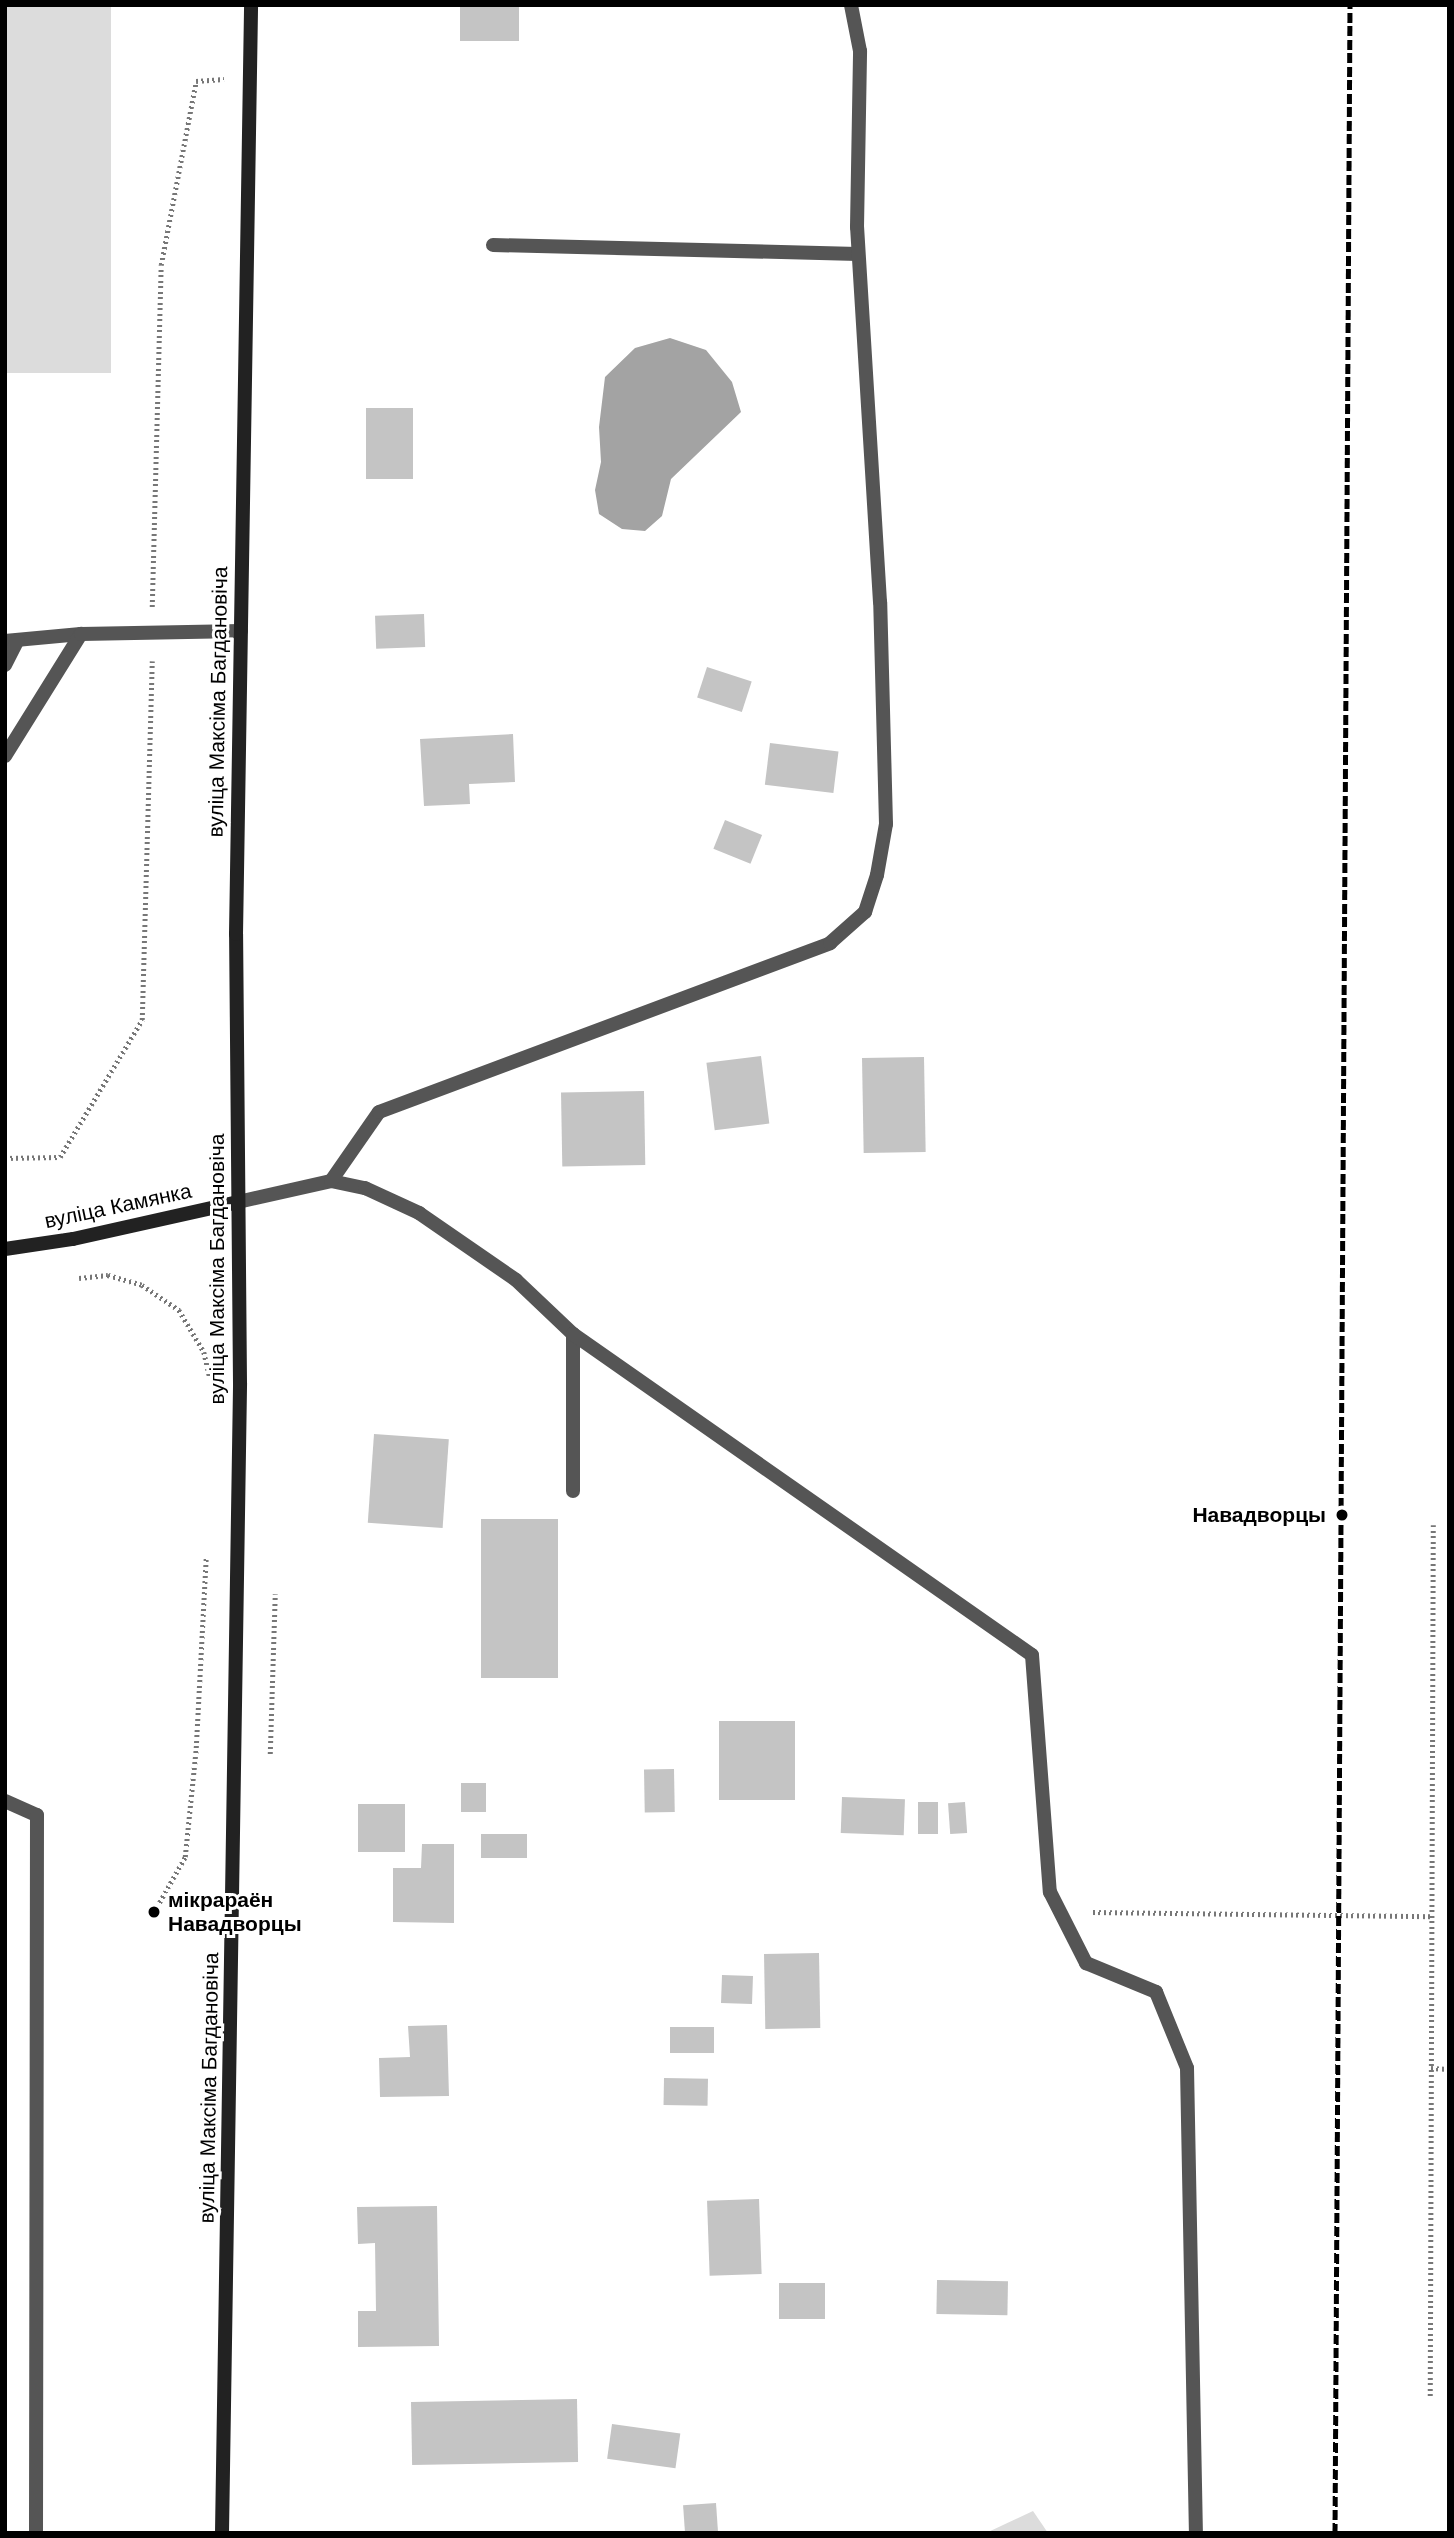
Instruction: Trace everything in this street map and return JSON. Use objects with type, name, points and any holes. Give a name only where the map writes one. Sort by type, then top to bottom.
[{"type":"main road","name":"вуліца Максіма Багдановіча","points":[[222,2533],[240,1383],[236,934],[251,5]]},
{"type":"main road","name":"вуліца Камянка","points":[[5,1249],[73,1238],[238,1202]]},
{"type":"street","points":[[331,1181],[379,1112],[830,943],[865,912],[877,875],[886,824],[880,602],[859,254],[860,51],[851,5]]},
{"type":"street","points":[[493,245],[859,254]]},
{"type":"street","points":[[6,663],[12,641],[81,634],[241,631]]},
{"type":"street","points":[[5,756],[81,634]]},
{"type":"street","points":[[238,1202],[331,1181],[365,1188],[419,1213],[516,1280],[573,1334],[1032,1655],[1050,1892],[1086,1963],[1156,1992],[1188,2068],[1196,2533]]},
{"type":"street","points":[[573,1334],[573,1491]]},
{"type":"street","points":[[5,1801],[37,1815],[36,2533]]},
{"type":"path","points":[[79,1278],[108,1275],[142,1285],[179,1310],[204,1352],[212,1387]]},
{"type":"path","points":[[1430,2396],[1433,1525]]},
{"type":"path","points":[[154,1912],[185,1857],[196,1748],[206,1547]]},
{"type":"path","points":[[270,1754],[275,1594]]},
{"type":"path","points":[[1060,1912],[1432,1916]]},
{"type":"path","points":[[1431,2068],[1449,2069]]},
{"type":"shaded area","points":[[5,5],[111,5],[111,373],[5,373]]},
{"type":"shaded area","points":[[670,338],[706,350],[732,382],[741,412],[671,479],[662,516],[645,531],[622,529],[599,514],[595,490],[601,462],[599,427],[605,377],[635,348]]},
{"type":"shaded area","points":[[1033,2511],[1048,2533],[986,2533]]},
{"type":"building","points":[[460,5],[519,5],[519,41],[460,41]]},
{"type":"building","points":[[366,408],[413,408],[413,479],[366,479]]},
{"type":"building","points":[[424,614],[425,647],[376,649],[375,616]]},
{"type":"building","points":[[707,667],[752,682],[742,712],[697,697]]},
{"type":"building","points":[[513,734],[515,782],[469,784],[470,804],[424,806],[420,739]]},
{"type":"building","points":[[770,743],[838,751],[833,793],[765,785]]},
{"type":"building","points":[[725,820],[762,835],[750,864],[713,849]]},
{"type":"building","points":[[761,1056],[769,1123],[715,1130],[706,1063]]},
{"type":"building","points":[[924,1057],[926,1152],[864,1153],[862,1058]]},
{"type":"building","points":[[644,1091],[645,1165],[562,1166],[561,1092]]},
{"type":"building","points":[[374,1434],[449,1439],[443,1528],[368,1523]]},
{"type":"building","points":[[481,1519],[558,1519],[558,1678],[481,1678]]},
{"type":"building","points":[[719,1721],[795,1721],[795,1800],[719,1800]]},
{"type":"building","points":[[674,1769],[675,1812],[645,1813],[644,1770]]},
{"type":"building","points":[[461,1783],[486,1783],[486,1812],[461,1812]]},
{"type":"building","points":[[842,1797],[905,1799],[904,1835],[841,1833]]},
{"type":"building","points":[[918,1802],[938,1802],[938,1834],[918,1834]]},
{"type":"building","points":[[965,1802],[967,1833],[950,1834],[948,1803]]},
{"type":"building","points":[[358,1804],[405,1804],[405,1852],[358,1852]]},
{"type":"building","points":[[481,1834],[527,1834],[527,1858],[481,1858]]},
{"type":"building","points":[[422,1844],[454,1844],[454,1923],[393,1922],[393,1868],[421,1868]]},
{"type":"building","points":[[819,1953],[820,2028],[765,2029],[764,1954]]},
{"type":"building","points":[[722,1975],[753,1976],[752,2004],[721,2003]]},
{"type":"building","points":[[447,2025],[449,2096],[380,2097],[379,2058],[410,2057],[408,2026]]},
{"type":"building","points":[[670,2027],[714,2027],[714,2053],[670,2053]]},
{"type":"building","points":[[664,2078],[708,2079],[708,2106],[664,2105]]},
{"type":"building","points":[[759,2199],[762,2274],[710,2276],[707,2201]]},
{"type":"building","points":[[437,2206],[439,2346],[358,2347],[358,2311],[376,2311],[375,2243],[358,2244],[357,2207]]},
{"type":"building","points":[[937,2280],[1008,2281],[1007,2315],[936,2314]]},
{"type":"building","points":[[779,2283],[825,2283],[825,2319],[779,2319]]},
{"type":"building","points":[[577,2399],[578,2462],[412,2465],[411,2402]]},
{"type":"building","points":[[612,2424],[680,2434],[675,2468],[607,2459]]},
{"type":"building","points":[[716,2503],[718,2533],[685,2533],[683,2505]]},
{"type":"railway","points":[[1335,2533],[1350,5]]},
{"type":"place","name":"Навадворцы","points":[[1342,1515]]},
{"type":"place","name":"мікрараён Навадворцы","points":[[154,1912]]}]
